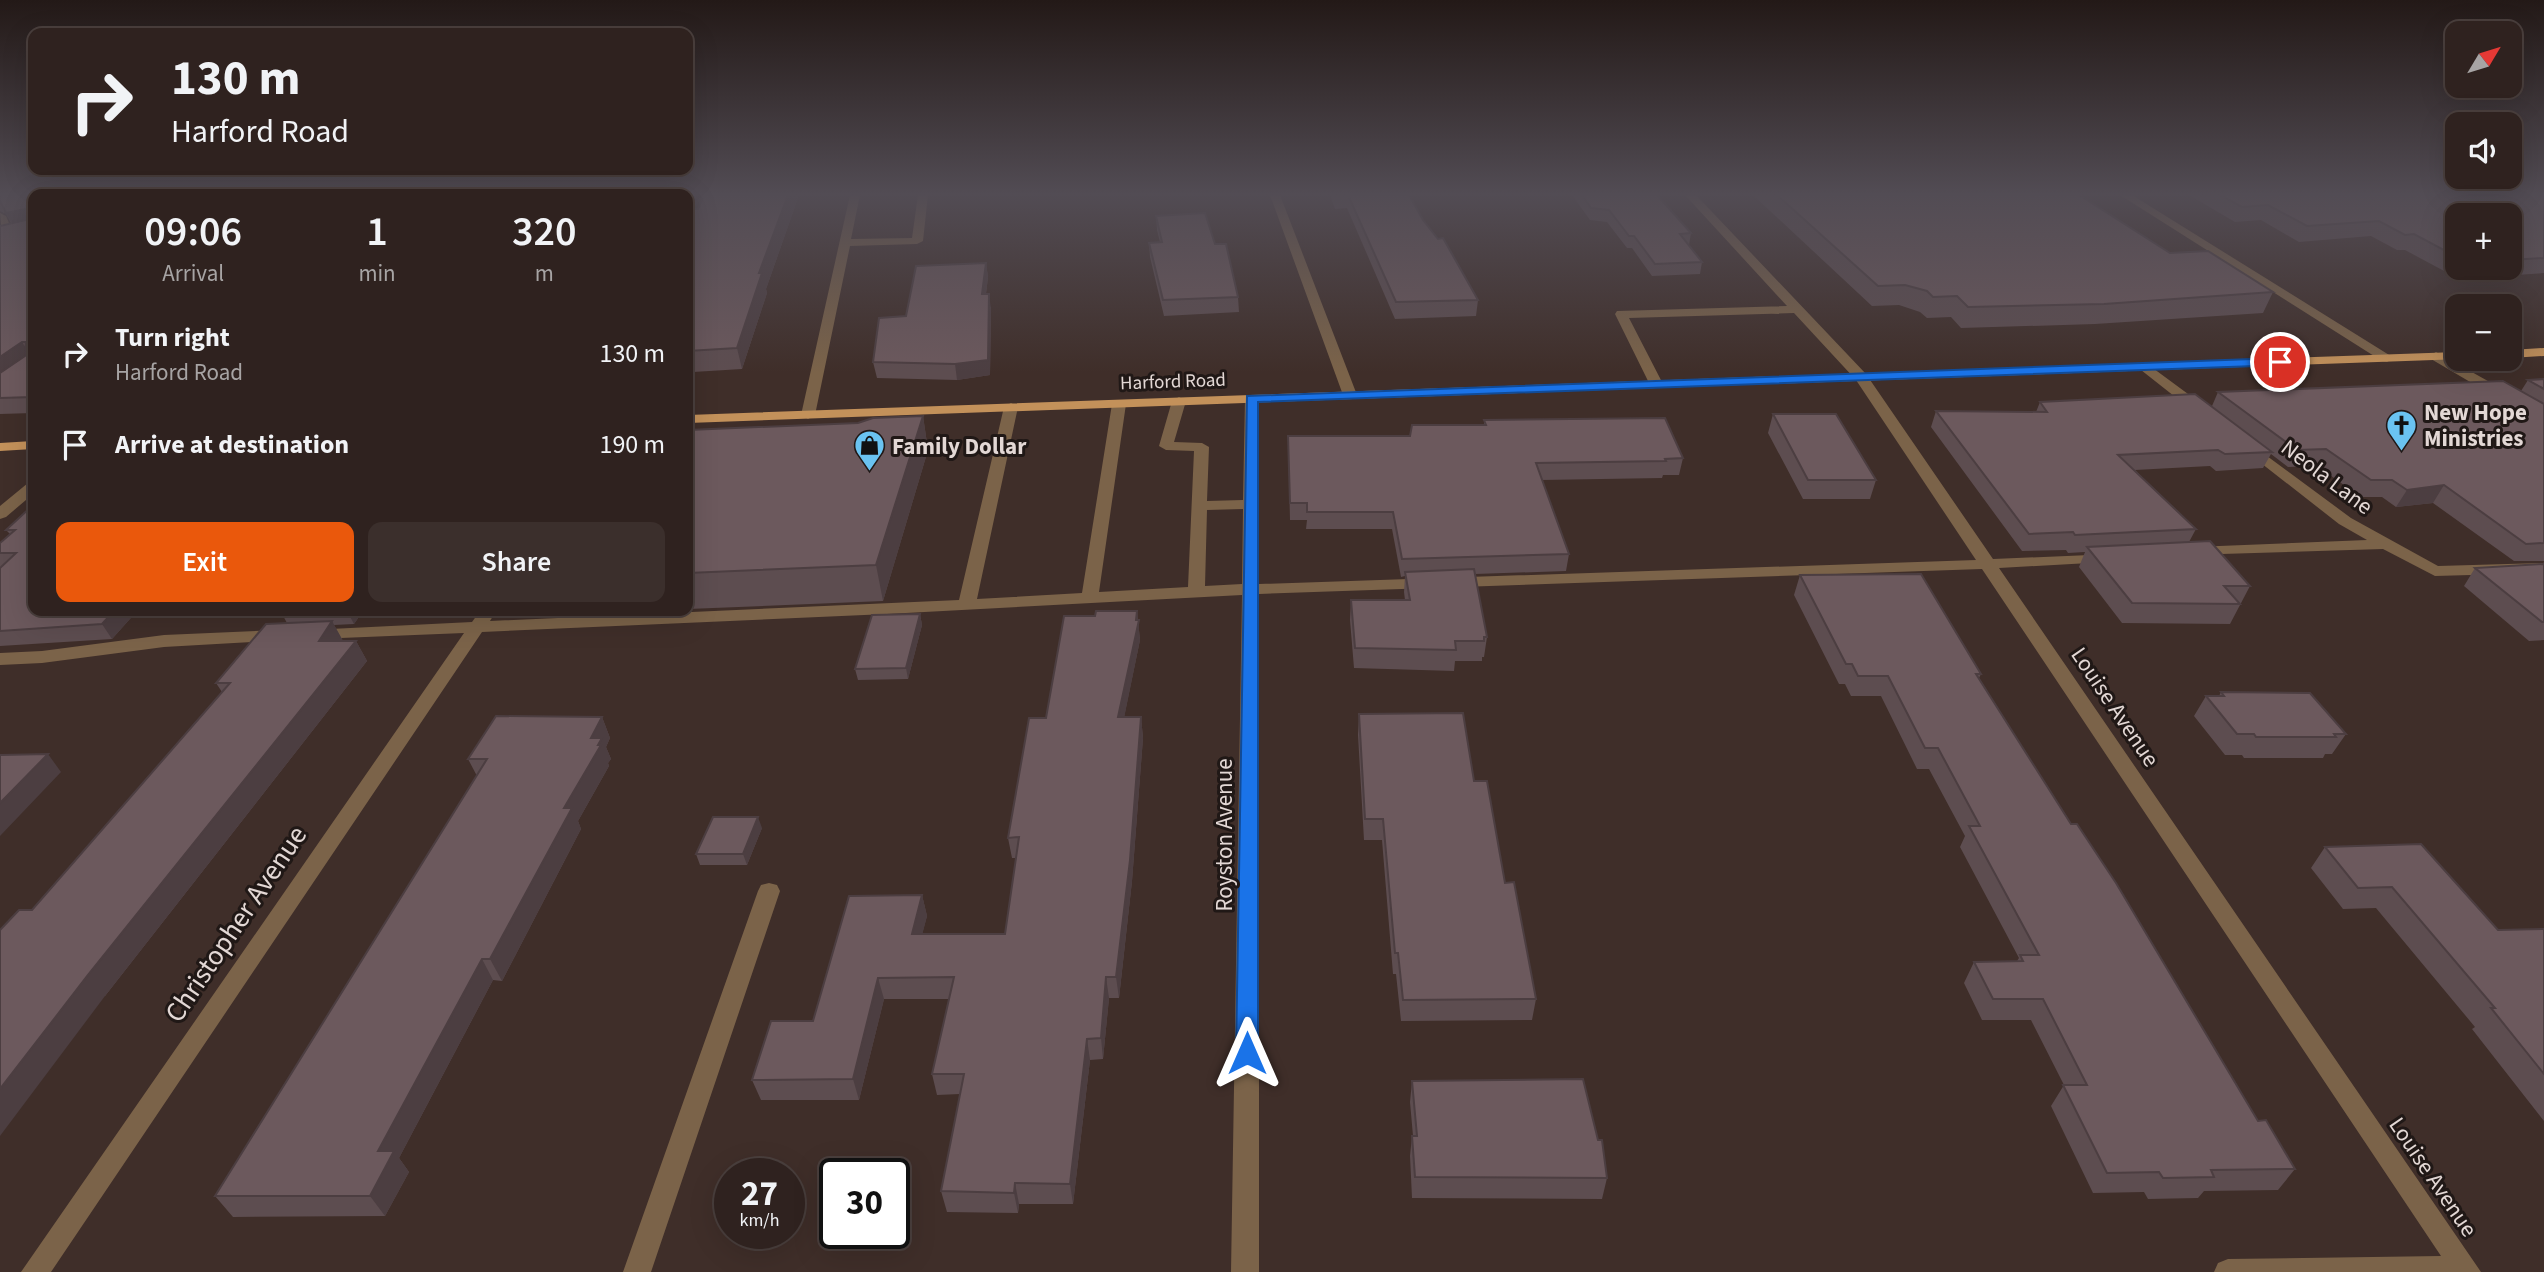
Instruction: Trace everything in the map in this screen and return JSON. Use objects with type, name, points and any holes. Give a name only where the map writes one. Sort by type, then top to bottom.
[{"type":"main road","points":[[2522,353],[2544,352]]},
{"type":"main road","name":"Harford Road","points":[[693,419],[2445,356]]},
{"type":"main road","points":[[0,447],[28,446]]},
{"type":"street","points":[[808,415],[843,254]]},
{"type":"street","points":[[1297,254],[1350,395]]},
{"type":"street","name":"Louise Avenue","points":[[1746,254],[1861,377],[2466,1270]]},
{"type":"street","points":[[2220,254],[2387,358]]},
{"type":"street","points":[[1656,384],[1621,314],[1797,309]]},
{"type":"street","points":[[2436,356],[2508,399]]},
{"type":"street","points":[[2146,367],[2209,416]]},
{"type":"street","name":"Royston Avenue","points":[[1245,1272],[1252,399]]},
{"type":"street","points":[[1179,401],[1166,446],[1202,447],[1196,592]]},
{"type":"street","points":[[1090,598],[1119,404]]},
{"type":"street","points":[[967,604],[1011,407]]},
{"type":"street","name":"Neola Lane","points":[[2240,440],[2345,521],[2435,571],[2544,568]]},
{"type":"street","points":[[0,514],[28,490]]},
{"type":"street","points":[[1199,506],[1251,503]]},
{"type":"street","points":[[2180,553],[2383,544]]},
{"type":"street","points":[[693,612],[967,604],[1250,589],[1989,564],[2125,556]]},
{"type":"street","points":[[0,659],[42,657],[164,641],[482,619],[579,616]]},
{"type":"street","name":"Christopher Avenue","points":[[35,1272],[482,619]]},
{"type":"street","points":[[637,1272],[769,891]]},
{"type":"street","points":[[2228,1272],[2466,1270]]},
{"type":"building","points":[[0,254],[28,254],[28,397],[0,398],[0,373],[25,356],[26,342],[0,357]]},
{"type":"building","points":[[693,254],[766,254],[737,348],[693,351]]},
{"type":"building","points":[[1152,254],[1228,254],[1238,297],[1163,300]]},
{"type":"building","points":[[1375,254],[1452,254],[1478,300],[1396,302]]},
{"type":"building","points":[[1648,254],[1696,254],[1702,262],[1655,264]]},
{"type":"building","points":[[1843,254],[2213,254],[2273,292],[2104,304],[1968,307],[1957,296],[1933,297],[1927,291],[1905,285],[1878,286]]},
{"type":"building","points":[[2522,254],[2544,254],[2544,258],[2522,259]]},
{"type":"building","points":[[986,263],[982,294],[989,294],[988,360],[955,364],[873,362],[879,318],[906,316],[916,266]]},
{"type":"building","points":[[2544,379],[2544,389],[2528,380]]},
{"type":"building","points":[[2503,381],[2544,404],[2544,543],[2526,544],[2444,485],[2407,490],[2392,480],[2371,480],[2326,449],[2297,450],[2218,392]]},
{"type":"building","points":[[2195,394],[2272,452],[2225,454],[2218,450],[2118,455],[2196,529],[2075,535],[2073,532],[2029,534],[1936,411],[2047,412],[2040,402]]},
{"type":"building","points":[[1773,414],[1836,414],[1876,480],[1808,480]]},
{"type":"building","points":[[923,416],[876,565],[693,573],[693,430],[858,423],[873,418]]},
{"type":"building","points":[[1665,418],[1683,458],[1665,459],[1666,461],[1536,463],[1569,554],[1402,559],[1393,512],[1307,512],[1307,503],[1290,503],[1288,436],[1410,436],[1412,425],[1486,425],[1484,420]]},
{"type":"building","points":[[28,510],[28,616],[109,616],[102,624],[0,631],[0,568],[16,553],[0,553],[0,543],[15,530],[6,530]]},
{"type":"building","points":[[2210,541],[2250,586],[2224,586],[2240,604],[2132,603],[2087,547]]},
{"type":"building","points":[[2544,564],[2544,622],[2475,568]]},
{"type":"building","points":[[1474,569],[1487,637],[1484,637],[1484,641],[1455,641],[1456,650],[1355,648],[1351,600],[1410,600],[1405,572]]},
{"type":"building","points":[[1921,574],[1981,674],[1976,674],[2071,824],[2077,824],[2116,883],[2258,1121],[2266,1120],[2295,1169],[2211,1170],[2214,1177],[2163,1178],[2159,1172],[2107,1173],[2063,1085],[2087,1085],[2043,999],[1993,999],[1974,962],[2023,961],[2020,955],[2039,955],[1969,826],[1980,826],[1938,748],[1925,748],[1888,676],[1858,676],[1852,664],[1846,664],[1800,575]]},
{"type":"building","points":[[1096,611],[1137,611],[1136,620],[1139,620],[1118,717],[1141,717],[1130,860],[1116,977],[1106,977],[1101,1038],[1087,1039],[1070,1184],[1015,1183],[1014,1193],[941,1191],[964,1074],[932,1074],[954,977],[878,978],[853,1079],[752,1080],[771,1021],[813,1021],[849,896],[922,895],[912,934],[1005,934],[1019,837],[1008,838],[1029,718],[1046,718],[1064,616],[1095,616]]},
{"type":"building","points":[[920,614],[906,668],[855,669],[872,615]]},
{"type":"building","points":[[332,621],[319,641],[356,641],[0,1089],[0,930],[19,910],[32,910],[230,683],[216,683],[266,624]]},
{"type":"building","points":[[2221,692],[2310,693],[2346,734],[2334,734],[2336,737],[2256,737],[2254,734],[2237,734],[2206,696],[2224,696]]},
{"type":"building","points":[[1463,713],[1474,781],[1487,781],[1505,883],[1514,882],[1536,999],[1403,1000],[1398,953],[1395,953],[1383,819],[1365,819],[1359,714]]},
{"type":"building","points":[[496,716],[602,717],[591,738],[602,738],[598,745],[601,745],[564,808],[572,808],[490,959],[482,959],[378,1151],[394,1151],[370,1196],[215,1196],[487,759],[468,759]]},
{"type":"building","points":[[48,754],[0,803],[0,755]]},
{"type":"building","points":[[713,817],[758,817],[743,854],[696,854]]},
{"type":"building","points":[[2421,844],[2498,930],[2544,929],[2544,1074],[2491,1008],[2495,1008],[2392,887],[2358,888],[2325,847]]},
{"type":"building","points":[[1583,1079],[1598,1140],[1602,1140],[1607,1178],[1415,1177],[1412,1136],[1417,1136],[1412,1081]]},
{"type":"place","name":"New Hope Ministries","points":[[2401,452]]},
{"type":"place","name":"Family Dollar","points":[[869,473]]},
{"type":"route","points":[[1247,1053],[1252,399],[2280,362]]}]
